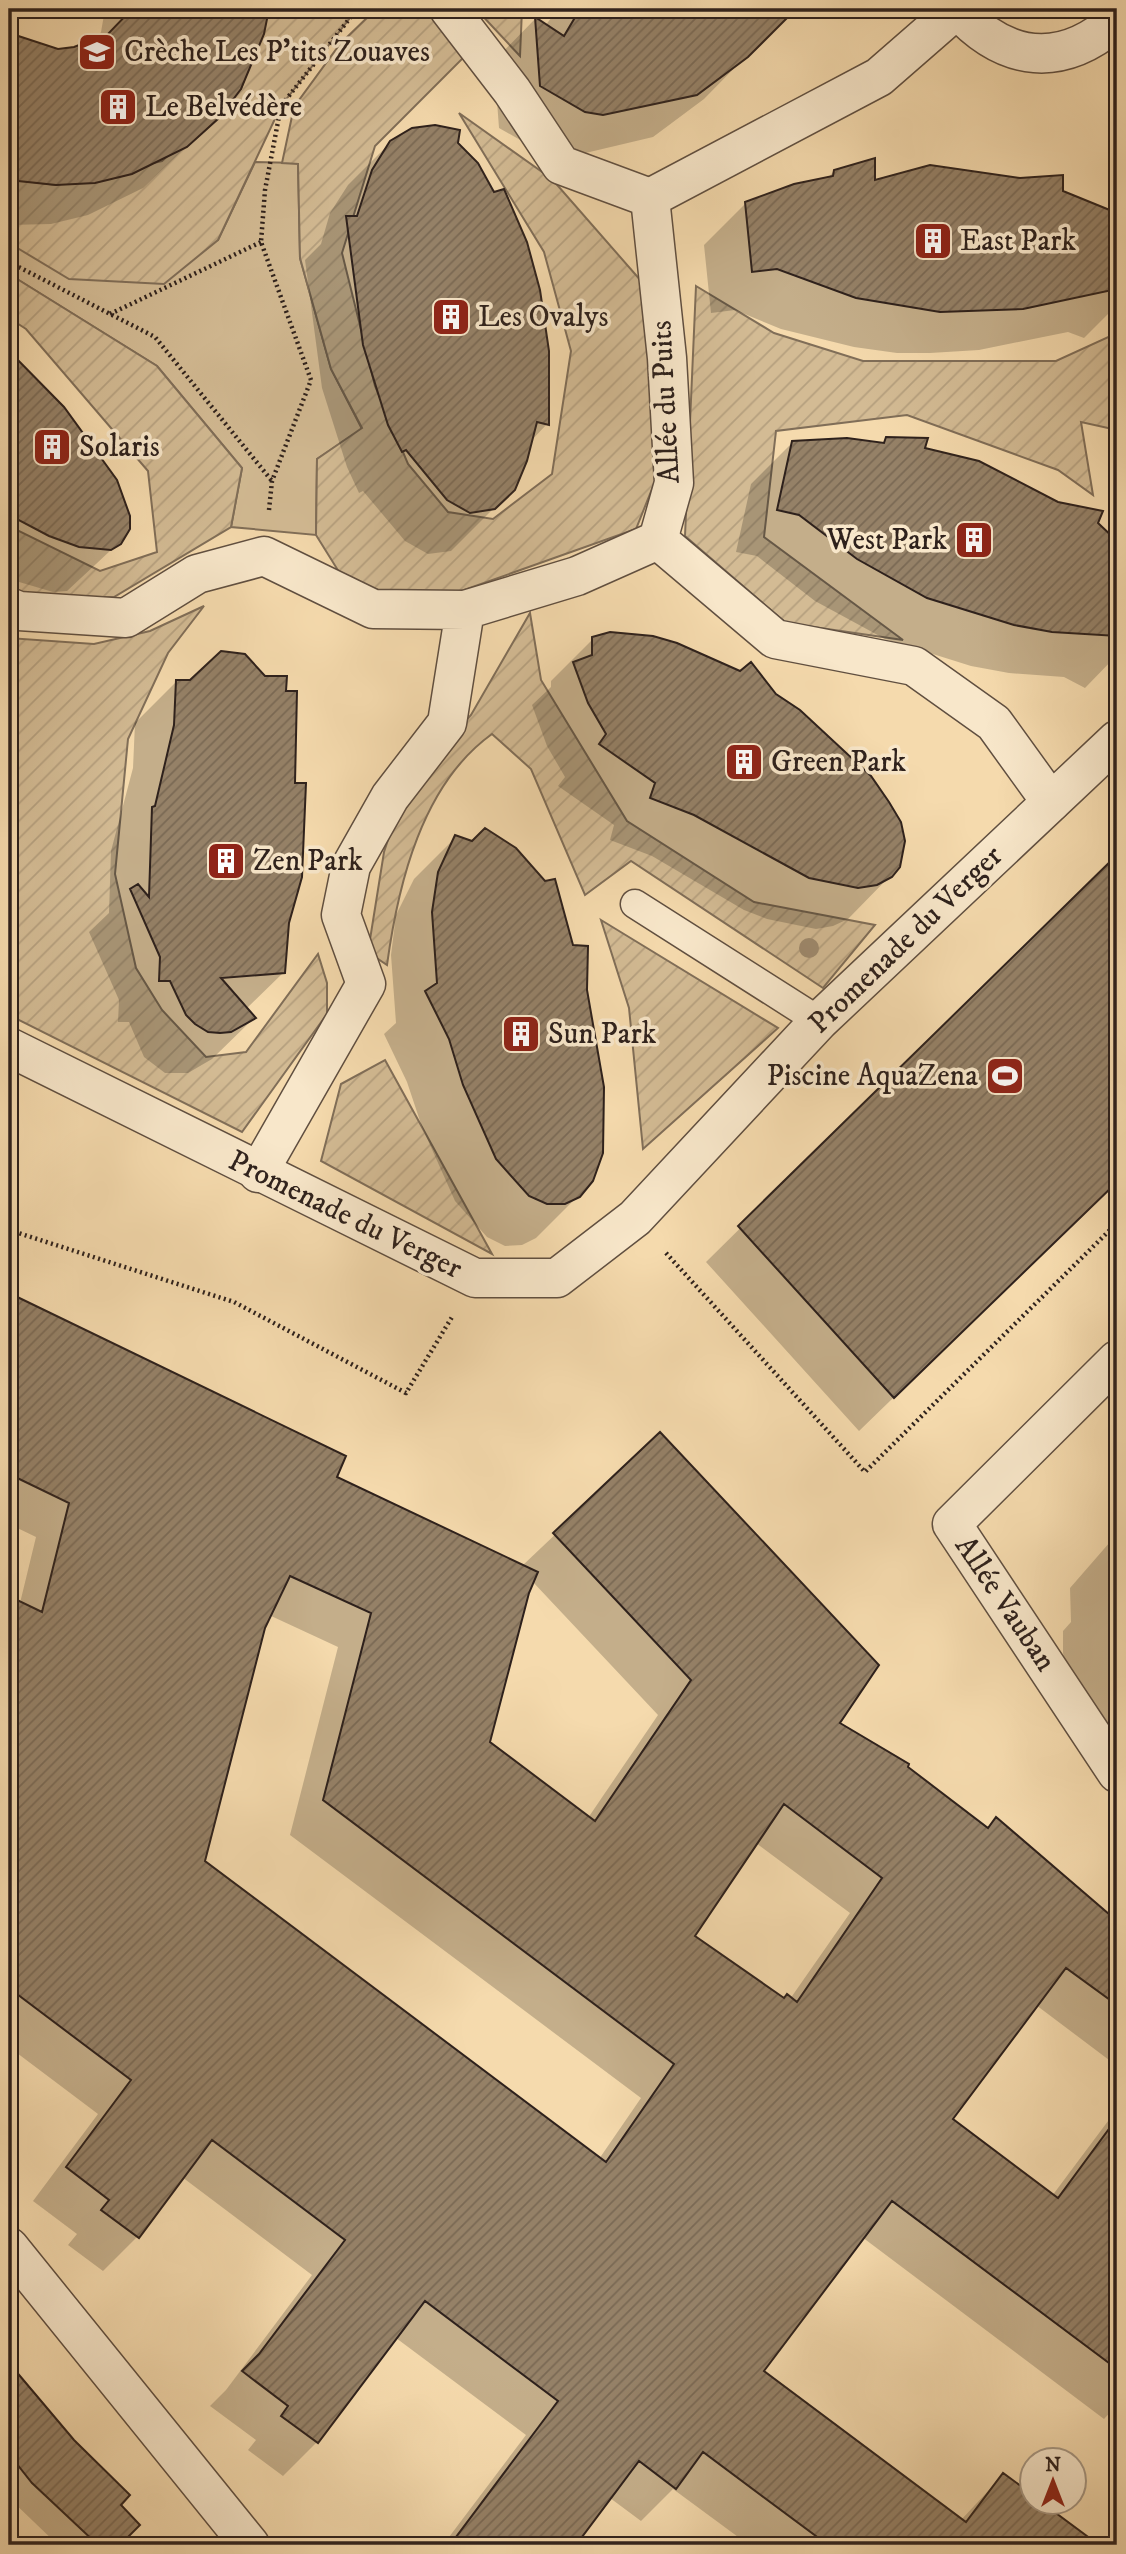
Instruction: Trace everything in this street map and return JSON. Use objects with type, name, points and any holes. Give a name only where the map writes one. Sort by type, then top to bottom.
[{"type":"street","points":[[449,9],[512,92],[561,165],[650,198],[879,78],[957,9],[978,32],[1006,48],[1036,54],[1067,51],[1110,41]]},
{"type":"street","name":"Allée du Puits","points":[[650,198],[667,358],[674,483],[658,540]]},
{"type":"street","points":[[12,610],[126,618],[197,574],[264,556],[373,609],[466,610],[577,576],[658,540],[775,639],[914,666],[994,723],[1051,802]]},
{"type":"street","points":[[258,1173],[366,984],[341,915],[351,866],[390,797],[447,723],[466,610]]},
{"type":"street","name":"Promenade du Verger","points":[[9,1047],[258,1173],[475,1278],[557,1278],[635,1219],[819,1021],[1117,740]]},
{"type":"street","name":"Allée Vauban","points":[[1117,1360],[952,1524],[1117,1773]]},
{"type":"street","points":[[9,2247],[250,2545]]},
{"type":"lane","points":[[635,904],[819,1021]]},
{"type":"path","points":[[264,556],[272,481],[311,380],[261,242],[265,190],[281,106],[357,9]]},
{"type":"path","points":[[110,314],[261,242]]},
{"type":"path","points":[[9,262],[155,337],[272,481]]},
{"type":"path","points":[[635,1219],[865,1472],[1117,1223]]},
{"type":"path","points":[[9,1230],[234,1302],[406,1393],[475,1278]]},
{"type":"shaded area","points":[[269,9],[357,9],[281,106],[218,240],[164,284],[69,279],[9,243],[9,179],[56,185],[162,161],[241,89]]},
{"type":"shaded area","points":[[376,9],[433,9],[469,52],[375,146],[342,253],[375,386],[408,464],[448,512],[493,519],[552,474],[571,351],[544,252],[459,113],[552,179],[642,282],[660,469],[636,529],[464,590],[420,602],[344,580],[316,535],[317,459],[362,428],[331,369],[300,258],[298,164],[282,163],[294,107],[340,44]]},
{"type":"shaded area","points":[[476,9],[522,9],[520,56]]},
{"type":"shaded area","points":[[255,162],[298,163],[300,258],[331,369],[362,429],[317,459],[316,535],[231,527],[242,468],[157,366],[9,274],[9,242],[218,240]]},
{"type":"shaded area","points":[[9,274],[157,366],[242,468],[231,527],[114,597],[36,601],[9,587],[9,526],[100,571],[157,552],[148,471],[26,329],[9,318]]},
{"type":"shaded area","points":[[696,286],[774,333],[863,361],[1056,361],[1117,333],[1117,430],[1081,422],[1093,495],[1058,470],[907,415],[776,431],[764,537],[903,640],[786,623],[685,536]]},
{"type":"shaded area","points":[[204,606],[168,653],[128,739],[115,874],[136,968],[162,1010],[206,1057],[246,1052],[318,954],[327,983],[327,1014],[242,1132],[9,1015],[9,638],[94,644],[150,631]]},
{"type":"shaded area","points":[[530,613],[541,680],[627,821],[754,902],[875,925],[823,988],[631,861],[585,895],[531,769],[492,734],[468,755],[448,780],[417,838],[398,902],[387,965],[368,952],[384,852],[405,788],[471,715]]},
{"type":"shaded area","points":[[601,920],[778,1028],[643,1149],[629,1008]]},
{"type":"shaded area","points":[[385,1060],[492,1254],[321,1161],[341,1084]]},
{"type":"building","name":"Le Belvédère","points":[[132,9],[269,9],[264,34],[241,89],[219,118],[187,147],[132,174],[95,183],[56,185],[9,180],[9,33],[58,49],[74,47],[108,34]]},
{"type":"building","points":[[580,9],[796,9],[748,57],[697,95],[603,115],[585,112],[540,86],[535,17],[564,36]]},
{"type":"building","name":"Les Ovalys","points":[[435,125],[460,130],[458,143],[478,163],[494,192],[504,189],[527,242],[540,290],[549,351],[549,425],[537,422],[527,461],[515,490],[495,509],[470,513],[447,500],[406,450],[402,452],[388,425],[363,345],[346,216],[357,216],[372,170],[390,141],[412,128]]},
{"type":"building","name":"East Park","points":[[875,158],[875,180],[930,165],[1020,178],[1063,175],[1063,191],[1117,213],[1117,289],[1023,309],[940,312],[856,298],[777,269],[752,272],[745,202],[794,184],[833,176],[834,170]]},
{"type":"building","name":"Solaris","points":[[9,351],[64,407],[117,480],[130,516],[130,529],[121,544],[111,550],[79,547],[49,536],[9,515]]},
{"type":"building","name":"West Park","points":[[886,437],[928,438],[925,448],[979,461],[1058,502],[1103,511],[1098,523],[1117,541],[1117,636],[1052,632],[1014,625],[927,598],[857,559],[799,515],[777,510],[792,441],[847,438],[884,443]]},
{"type":"building","name":"Green Park","points":[[610,632],[653,636],[677,643],[740,671],[751,662],[776,694],[800,710],[871,776],[889,802],[901,822],[905,841],[900,867],[892,877],[877,885],[858,888],[809,878],[694,815],[650,798],[655,783],[599,744],[606,734],[588,703],[573,662],[592,655],[592,637]]},
{"type":"building","name":"Zen Park","points":[[221,651],[245,654],[265,676],[287,676],[286,691],[297,691],[295,783],[306,783],[302,877],[289,923],[285,973],[221,978],[256,1018],[231,1032],[220,1033],[208,1032],[195,1024],[186,1015],[170,981],[159,981],[160,957],[130,889],[138,884],[149,897],[152,807],[155,806],[174,725],[176,680],[190,680]]},
{"type":"building","name":"Sun Park","points":[[485,828],[516,848],[545,881],[555,879],[573,945],[588,946],[587,990],[604,1087],[603,1153],[593,1181],[580,1197],[565,1204],[547,1204],[529,1196],[496,1159],[463,1085],[449,1039],[425,991],[437,983],[432,912],[438,872],[455,835],[472,841]]},
{"type":"building","name":"Piscine AquaZena","points":[[1117,855],[1117,1182],[894,1398],[738,1226]]},
{"type":"building","points":[[9,1293],[346,1456],[337,1477],[538,1572],[529,1593],[490,1742],[595,1821],[691,1680],[553,1533],[660,1432],[879,1665],[840,1723],[909,1764],[908,1767],[988,1828],[996,1817],[1117,1921],[1117,2005],[1066,1968],[953,2119],[1058,2198],[1117,2118],[1117,2369],[892,2201],[764,2371],[966,2522],[1003,2473],[1018,2484],[1018,2516],[1060,2516],[1099,2545],[828,2545],[703,2452],[676,2489],[639,2461],[576,2545],[450,2545],[558,2401],[425,2301],[318,2443],[281,2416],[288,2406],[242,2371],[259,2354],[345,2240],[212,2140],[139,2238],[101,2210],[109,2200],[66,2167],[131,2080],[9,1988],[9,1596],[42,1612],[69,1503],[9,1474]],"holes":[[[290,1576],[371,1613],[323,1800],[674,2064],[606,2162],[205,1861],[265,1628]],[[784,1804],[882,1878],[797,2002],[787,1994],[784,1998],[695,1936]]]},
{"type":"building","points":[[9,2363],[74,2440],[130,2495],[121,2505],[140,2525],[120,2545],[98,2545],[32,2483],[9,2454]]},
{"type":"place","name":"Crèche Les P’tits Zouaves","points":[[97,52]]},
{"type":"place","name":"Le Belvédère","points":[[118,107]]},
{"type":"place","name":"East Park","points":[[933,241]]},
{"type":"place","name":"Les Ovalys","points":[[451,317]]},
{"type":"place","name":"Solaris","points":[[52,447]]},
{"type":"place","name":"West Park","points":[[974,540]]},
{"type":"place","name":"Green Park","points":[[744,762]]},
{"type":"place","name":"Zen Park","points":[[226,861]]},
{"type":"place","name":"Sun Park","points":[[521,1034]]},
{"type":"place","name":"Piscine AquaZena","points":[[1005,1076]]}]
